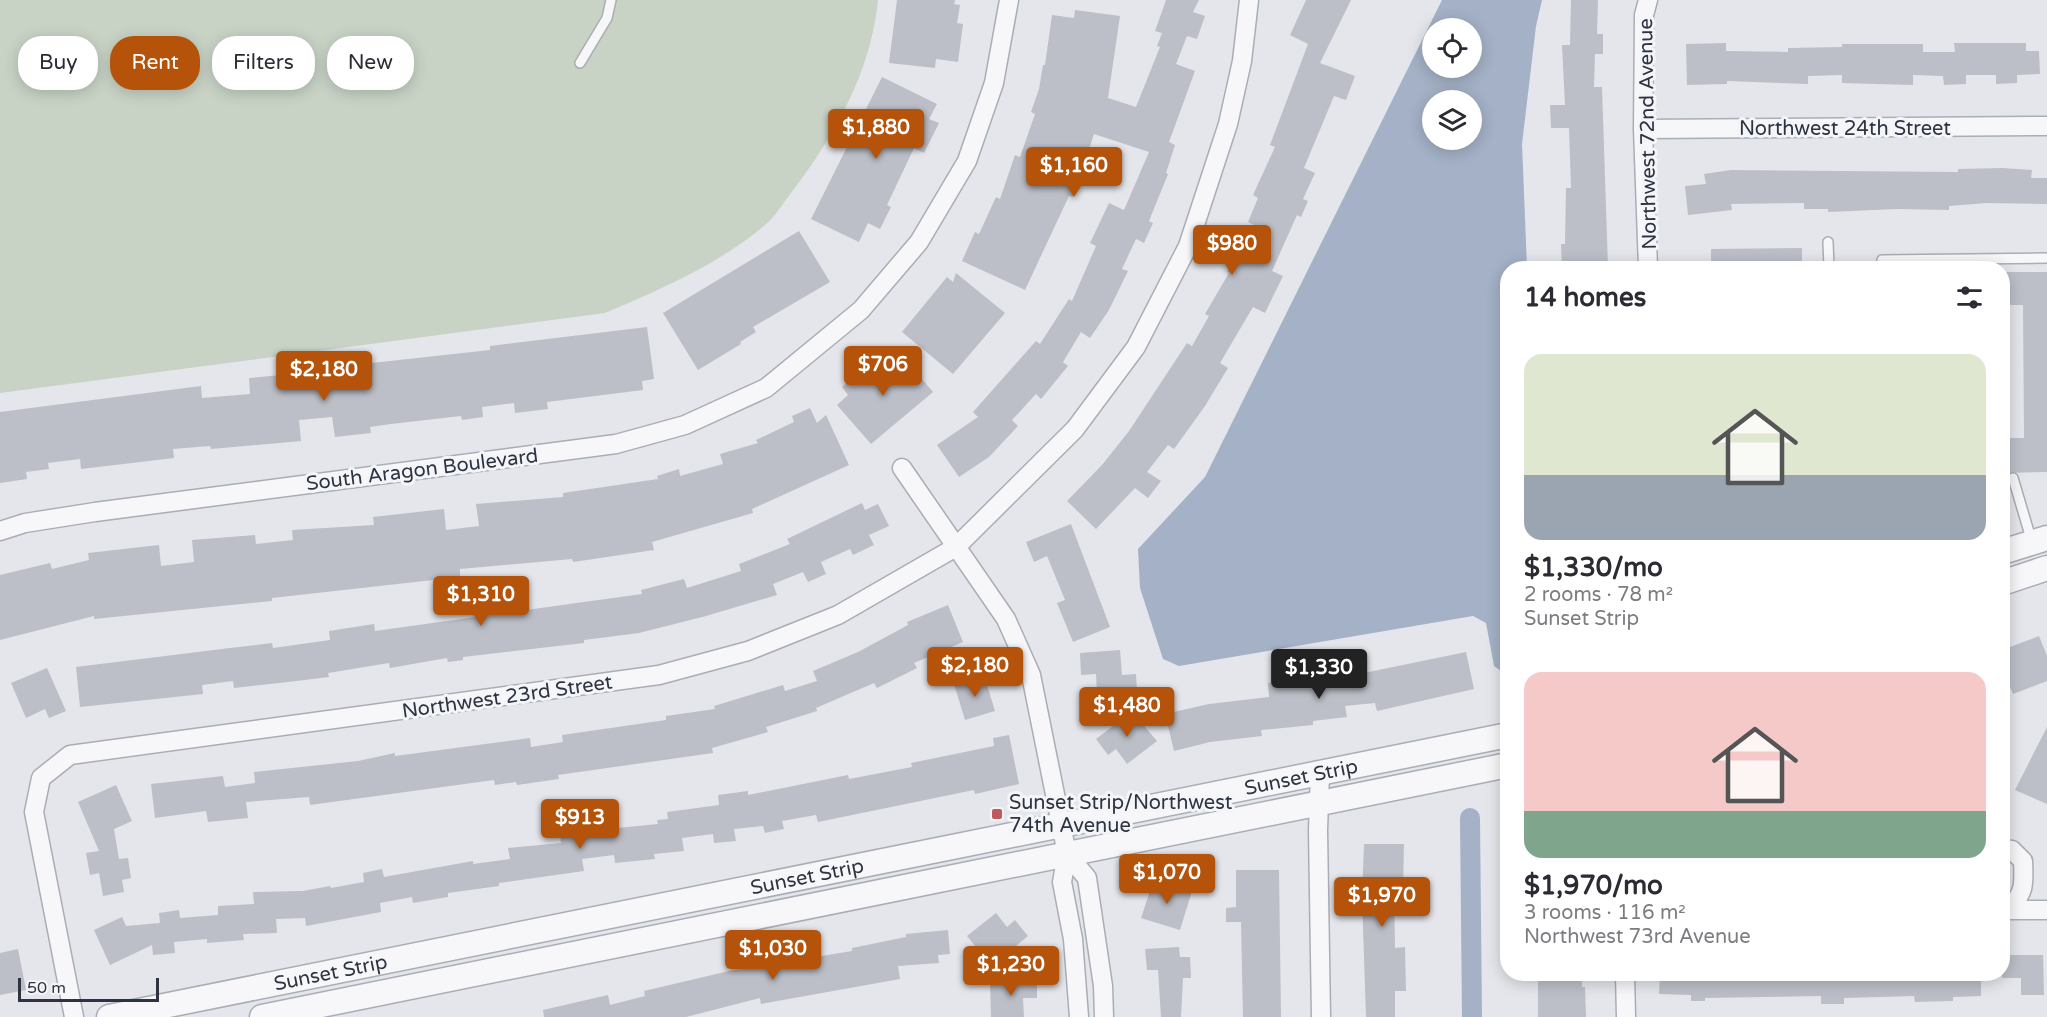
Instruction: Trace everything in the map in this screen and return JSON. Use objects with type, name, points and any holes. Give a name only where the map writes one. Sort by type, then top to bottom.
[{"type":"street","name":"South Aragon Boulevard","points":[[0,531],[25,523],[95,512],[616,444],[685,425],[766,388],[861,310],[919,242],[967,161],[994,83],[1009,0]]},
{"type":"street","name":"Northwest 23rd Street","points":[[74,1017],[34,812],[41,778],[70,755],[659,675],[748,651],[838,615],[956,547],[1075,429],[1136,347],[1188,246],[1208,190],[1228,124],[1242,61],[1249,0]]},
{"type":"street","name":"Northwest 72nd Avenue","points":[[1648,0],[1644,15],[1648,261]]},
{"type":"street","name":"Northwest 24th Street","points":[[1644,129],[2047,126]]},
{"type":"street","points":[[902,468],[1006,619],[1032,675],[1067,854],[1062,882],[1073,939],[1079,1017]]},
{"type":"street","points":[[2010,549],[2040,540]]},
{"type":"street","points":[[2010,580],[2047,568]]},
{"type":"street","name":"Sunset Strip","points":[[109,1017],[1500,737]]},
{"type":"street","name":"Sunset Strip","points":[[262,1017],[1500,767]]},
{"type":"street","points":[[1320,774],[1321,1017]]},
{"type":"street","points":[[2010,850],[2023,861],[2022,895],[2010,905]]},
{"type":"street","points":[[1067,854],[1087,878],[1103,986],[1104,1017]]},
{"type":"street","points":[[2010,909],[2047,910]]},
{"type":"street","points":[[1625,981],[1626,1017]]},
{"type":"lane","points":[[580,63],[607,18],[611,0]]},
{"type":"lane","points":[[1828,242],[1829,261]]},
{"type":"lane","points":[[1882,261],[2047,258]]},
{"type":"lane","points":[[2013,478],[2040,540]]},
{"type":"shaded area","points":[[0,0],[878,0],[868,53],[848,102],[822,149],[776,214],[728,252],[647,295],[605,313],[0,393]]},
{"type":"water","points":[[1442,0],[1542,0],[1536,26],[1522,144],[1527,261],[1500,261],[1500,670],[1494,666],[1486,623],[1473,616],[1179,666],[1163,659],[1140,588],[1138,549],[1205,477],[1422,40],[1422,78],[1482,78],[1482,18],[1433,18]]},
{"type":"building","points":[[897,0],[955,0],[954,4],[960,5],[957,23],[963,24],[958,62],[936,59],[935,68],[889,63]]},
{"type":"building","points":[[1166,0],[1199,0],[1193,12],[1205,16],[1197,39],[1187,36],[1176,64],[1195,71],[1169,142],[1175,145],[1166,173],[1168,174],[1149,221],[1153,223],[1144,243],[1136,239],[1122,269],[1128,271],[1109,310],[1090,338],[1081,332],[1063,362],[1068,366],[1041,399],[1036,394],[1012,420],[1018,426],[989,457],[959,477],[937,445],[978,417],[973,412],[1036,341],[1040,344],[1069,299],[1072,301],[1096,246],[1090,243],[1109,203],[1124,210],[1149,152],[1094,134],[1073,197],[1069,196],[1025,290],[962,261],[975,232],[979,234],[996,197],[1000,199],[1015,155],[1020,157],[1035,114],[1031,112],[1039,89],[1043,65],[1045,65],[1052,15],[1074,18],[1075,10],[1120,16],[1108,98],[1136,107],[1160,47],[1157,46],[1162,33],[1155,31]]},
{"type":"building","points":[[1306,0],[1351,0],[1320,63],[1355,76],[1346,100],[1334,96],[1304,168],[1315,173],[1303,199],[1308,201],[1301,217],[1297,215],[1272,271],[1283,276],[1265,313],[1253,307],[1220,363],[1228,368],[1205,406],[1174,449],[1168,445],[1147,472],[1161,481],[1148,498],[1135,488],[1096,529],[1067,501],[1102,465],[1129,431],[1187,343],[1192,346],[1209,316],[1205,314],[1229,273],[1227,272],[1236,253],[1241,255],[1254,225],[1248,222],[1258,198],[1253,195],[1275,147],[1270,145],[1308,44],[1290,35]]},
{"type":"building","points":[[1571,0],[1598,0],[1597,34],[1603,34],[1603,54],[1595,54],[1594,87],[1602,87],[1608,261],[1562,261],[1561,244],[1565,244],[1566,188],[1571,188],[1569,128],[1551,128],[1550,105],[1565,105],[1562,45],[1570,45]]},
{"type":"building","points":[[1726,43],[1726,51],[1788,52],[1788,48],[1842,47],[1842,44],[1923,44],[1923,52],[1955,52],[1954,43],[2026,43],[2026,51],[2039,51],[2040,74],[2017,75],[2017,83],[1996,84],[1996,75],[1966,75],[1966,84],[1944,85],[1943,76],[1913,75],[1913,85],[1842,83],[1842,75],[1808,76],[1808,84],[1727,81],[1727,84],[1687,85],[1686,44]]},
{"type":"building","points":[[882,77],[937,104],[929,119],[939,123],[924,153],[914,148],[887,205],[891,207],[880,229],[868,223],[859,242],[811,219]]},
{"type":"building","points":[[1958,169],[2032,170],[2031,178],[2047,178],[2047,204],[1987,203],[1949,206],[1949,210],[1897,209],[1828,212],[1828,209],[1804,209],[1804,203],[1731,204],[1732,210],[1688,215],[1685,186],[1706,184],[1704,174],[1731,170],[1958,172]]},
{"type":"building","points":[[799,231],[830,282],[753,327],[756,332],[740,342],[741,344],[698,370],[663,313]]},
{"type":"building","points":[[1802,248],[1802,261],[1711,261],[1711,249]]},
{"type":"building","points":[[2010,272],[2047,272],[2047,472],[2010,473],[2010,438],[2024,438],[2023,305],[2010,305]]},
{"type":"building","points":[[956,273],[1005,313],[953,374],[902,332],[947,277],[953,282]]},
{"type":"building","points":[[647,327],[654,379],[642,381],[643,390],[547,402],[548,409],[515,413],[514,403],[482,407],[483,417],[462,420],[461,416],[391,424],[370,427],[371,433],[335,437],[332,417],[299,420],[301,441],[211,449],[210,446],[173,449],[174,458],[81,469],[80,459],[48,463],[49,469],[26,472],[27,479],[0,483],[0,412],[201,386],[202,398],[250,394],[249,378],[317,372],[317,369],[490,350],[490,346]]},
{"type":"building","points":[[897,350],[933,392],[871,444],[837,405],[848,395],[842,387],[861,371],[866,377]]},
{"type":"building","points":[[810,408],[817,423],[826,415],[849,465],[752,509],[753,513],[652,542],[654,550],[573,562],[572,559],[460,569],[460,577],[272,598],[272,601],[94,619],[94,616],[0,640],[0,575],[50,563],[52,569],[89,560],[88,553],[159,545],[161,566],[194,562],[192,540],[255,535],[256,544],[293,540],[292,530],[374,525],[373,517],[444,509],[446,530],[479,526],[476,504],[563,497],[563,493],[658,479],[657,476],[679,469],[680,476],[723,464],[720,454],[758,443],[756,440],[794,422],[792,416]]},
{"type":"building","points":[[862,503],[865,510],[878,504],[889,526],[869,535],[874,545],[853,555],[850,549],[821,562],[826,574],[808,582],[803,572],[773,584],[777,595],[706,616],[639,633],[584,640],[584,643],[463,657],[463,660],[448,662],[447,658],[390,668],[389,663],[328,673],[329,677],[234,688],[233,681],[202,685],[203,694],[80,707],[76,667],[272,643],[273,648],[330,640],[329,631],[374,624],[375,631],[642,594],[641,590],[684,579],[687,588],[741,571],[739,564],[790,544],[787,539]]},
{"type":"building","points":[[1071,524],[1110,627],[1073,642],[1057,603],[1065,600],[1047,556],[1034,562],[1026,542]]},
{"type":"building","points":[[948,605],[963,642],[914,663],[917,668],[877,688],[874,683],[816,708],[817,711],[766,727],[768,732],[712,748],[713,753],[558,775],[559,779],[517,785],[516,782],[495,785],[494,780],[310,805],[309,797],[246,802],[248,818],[208,822],[206,811],[155,818],[151,784],[223,776],[225,787],[255,783],[254,772],[358,761],[395,753],[395,756],[530,738],[531,747],[563,742],[562,735],[666,720],[666,716],[715,709],[714,706],[783,685],[785,691],[817,681],[813,671],[858,652],[908,625],[907,622]]},
{"type":"building","points":[[2039,636],[2047,656],[2047,681],[2013,694],[2010,687],[2010,647]]},
{"type":"building","points":[[1120,650],[1122,675],[1136,674],[1137,691],[1097,694],[1096,674],[1081,675],[1080,653]]},
{"type":"building","points":[[1466,652],[1474,689],[1377,711],[1375,703],[1345,706],[1347,717],[1313,721],[1313,725],[1261,730],[1262,736],[1210,742],[1174,751],[1165,714],[1209,704],[1269,697],[1268,683],[1358,670],[1359,674]]},
{"type":"building","points":[[47,668],[66,711],[49,718],[45,709],[26,718],[11,683]]},
{"type":"building","points":[[984,675],[995,711],[965,720],[954,684]]},
{"type":"building","points":[[1138,707],[1139,720],[1157,741],[1127,764],[1116,749],[1108,755],[1096,739]]},
{"type":"building","points":[[2047,727],[2047,804],[2015,790]]},
{"type":"building","points":[[1009,735],[1019,784],[975,794],[974,790],[818,822],[816,815],[782,821],[784,829],[765,833],[763,826],[734,829],[736,841],[714,843],[713,834],[682,838],[684,851],[654,854],[655,859],[615,863],[614,855],[582,859],[584,871],[499,883],[499,886],[448,893],[448,897],[413,903],[412,897],[380,903],[381,912],[306,926],[305,918],[276,919],[277,933],[243,934],[244,940],[207,943],[207,939],[174,942],[175,953],[153,955],[152,945],[110,965],[94,930],[122,917],[126,926],[160,923],[159,913],[179,910],[180,918],[218,915],[218,906],[254,904],[253,892],[303,891],[330,886],[331,888],[364,882],[363,873],[382,869],[384,877],[473,861],[473,864],[510,859],[508,848],[561,843],[559,827],[596,822],[597,830],[658,824],[657,820],[668,819],[667,812],[719,805],[718,795],[748,791],[748,795],[848,775],[849,779],[912,767],[911,763],[994,746],[993,738]]},
{"type":"building","points":[[116,785],[132,821],[114,829],[119,859],[128,858],[131,878],[122,880],[124,892],[103,896],[99,873],[90,875],[86,853],[99,851],[78,802]]},
{"type":"building","points":[[1364,844],[1404,844],[1403,889],[1394,889],[1395,948],[1405,947],[1406,991],[1395,991],[1395,1017],[1366,1017],[1362,897]]},
{"type":"building","points":[[1236,870],[1279,870],[1281,1017],[1243,1017],[1241,922],[1226,922],[1226,908],[1236,907]]},
{"type":"building","points":[[1154,879],[1192,891],[1180,930],[1141,918]]},
{"type":"building","points":[[996,913],[1007,927],[1015,920],[1028,936],[992,966],[967,936]]},
{"type":"building","points":[[948,930],[950,954],[938,955],[939,963],[898,966],[900,979],[761,1004],[760,998],[686,1017],[544,1017],[543,1010],[608,995],[610,1005],[645,996],[644,991],[729,971],[852,951],[852,948],[906,937],[906,934]]},
{"type":"building","points":[[1179,947],[1180,957],[1190,957],[1191,978],[1183,978],[1181,1017],[1161,1017],[1158,970],[1147,970],[1145,949]]},
{"type":"building","points":[[18,949],[26,990],[0,995],[0,953]]},
{"type":"building","points":[[2010,955],[2043,955],[2044,995],[2021,995],[2021,978],[2010,978]]},
{"type":"building","points":[[1037,979],[1037,998],[1023,998],[1024,1017],[991,1017],[990,981]]},
{"type":"building","points":[[1538,981],[1582,981],[1582,987],[1585,987],[1586,1017],[1538,1017]]},
{"type":"building","points":[[1660,981],[1981,981],[1981,996],[1953,997],[1953,1001],[1915,1002],[1914,996],[1844,998],[1844,1004],[1821,1004],[1821,996],[1705,998],[1705,1001],[1691,1001],[1691,995],[1659,994]]},
{"type":"waterway","points":[[1470,818],[1472,1017]]},
{"type":"place","name":"Sunset Strip/Northwest 74th Avenue","points":[[997,814]]}]
